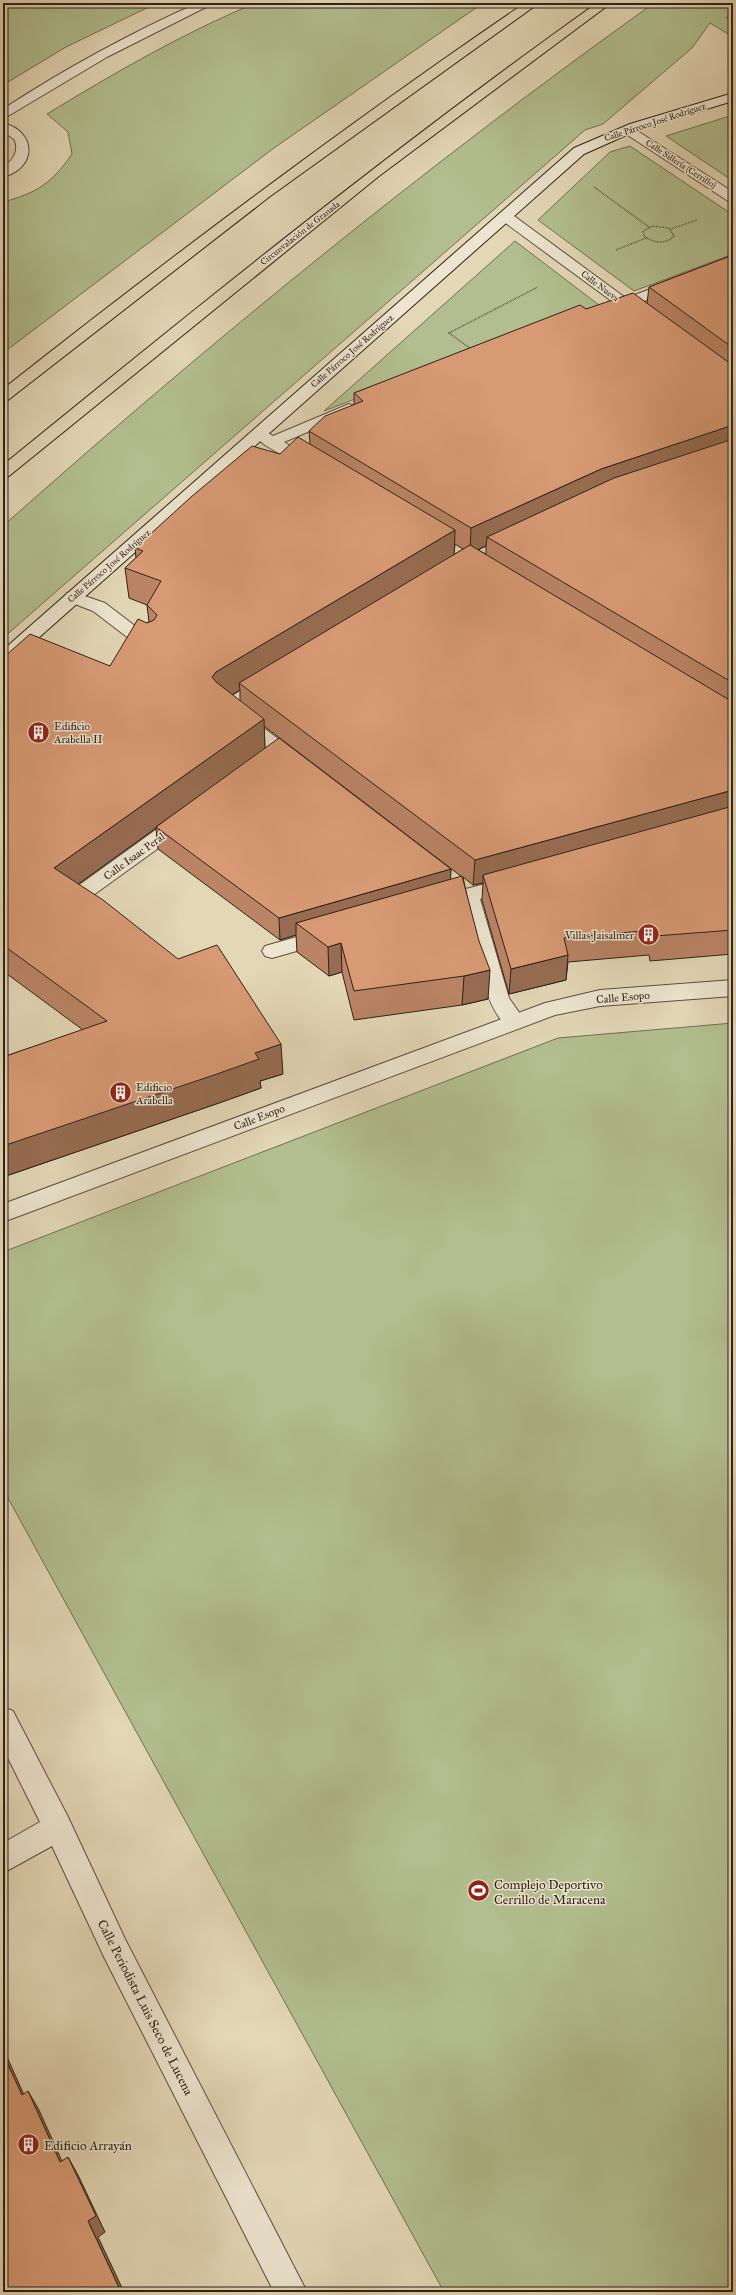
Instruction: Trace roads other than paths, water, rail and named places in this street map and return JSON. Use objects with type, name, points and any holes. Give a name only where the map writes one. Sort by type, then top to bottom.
[{"type":"highway","points":[[3,396],[140,287],[304,164],[533,3]]},
{"type":"highway","name":"Circunvalación de Granada","points":[[3,473],[210,303],[360,185],[604,3]]},
{"type":"street","points":[[3,115],[64,76],[156,25],[208,3]]},
{"type":"street","name":"Calle Párroco José Rodríguez","points":[[3,660],[73,597],[265,438],[505,216],[580,151],[600,140],[628,129],[733,97]]},
{"type":"street","points":[[3,127],[19,137],[24,147],[22,158],[12,168],[3,174]]},
{"type":"street","name":"Calle Sillería (Cerrillo)","points":[[628,129],[732,197]]},
{"type":"street","name":"Calle Nueva","points":[[505,216],[650,323]]},
{"type":"street","points":[[597,314],[733,262]]},
{"type":"street","name":"Calle Párroco José Rodríguez","points":[[265,438],[365,403]]},
{"type":"street","points":[[265,438],[320,472]]},
{"type":"street","points":[[73,597],[99,607],[150,646]]},
{"type":"street","points":[[278,675],[224,708],[273,755],[312,774]]},
{"type":"street","name":"Calle Isaac Peral","points":[[85,891],[194,812]]},
{"type":"street","points":[[423,908],[469,894],[533,878]]},
{"type":"street","points":[[450,880],[469,894],[499,1000],[515,1021]]},
{"type":"street","points":[[272,952],[340,932]]},
{"type":"street","name":"Calle Esopo","points":[[3,1213],[552,1008],[600,998],[733,988]]},
{"type":"street","name":"Calle Periodista Luis Seco de Lucena","points":[[3,1720],[58,1827],[115,1949],[291,2292]]},
{"type":"street","points":[[3,1859],[58,1827]]},
{"type":"place","name":"Edificio Arabella II","points":[[38,732]]},
{"type":"place","name":"Villas Jaisalmer","points":[[649,935]]},
{"type":"place","name":"Edificio Arabella","points":[[120,1093]]},
{"type":"place","name":"Complejo Deportivo Cerrillo de Maracena","points":[[478,1891]]},
{"type":"place","name":"Edificio Arrayán","points":[[29,2145]]}]
